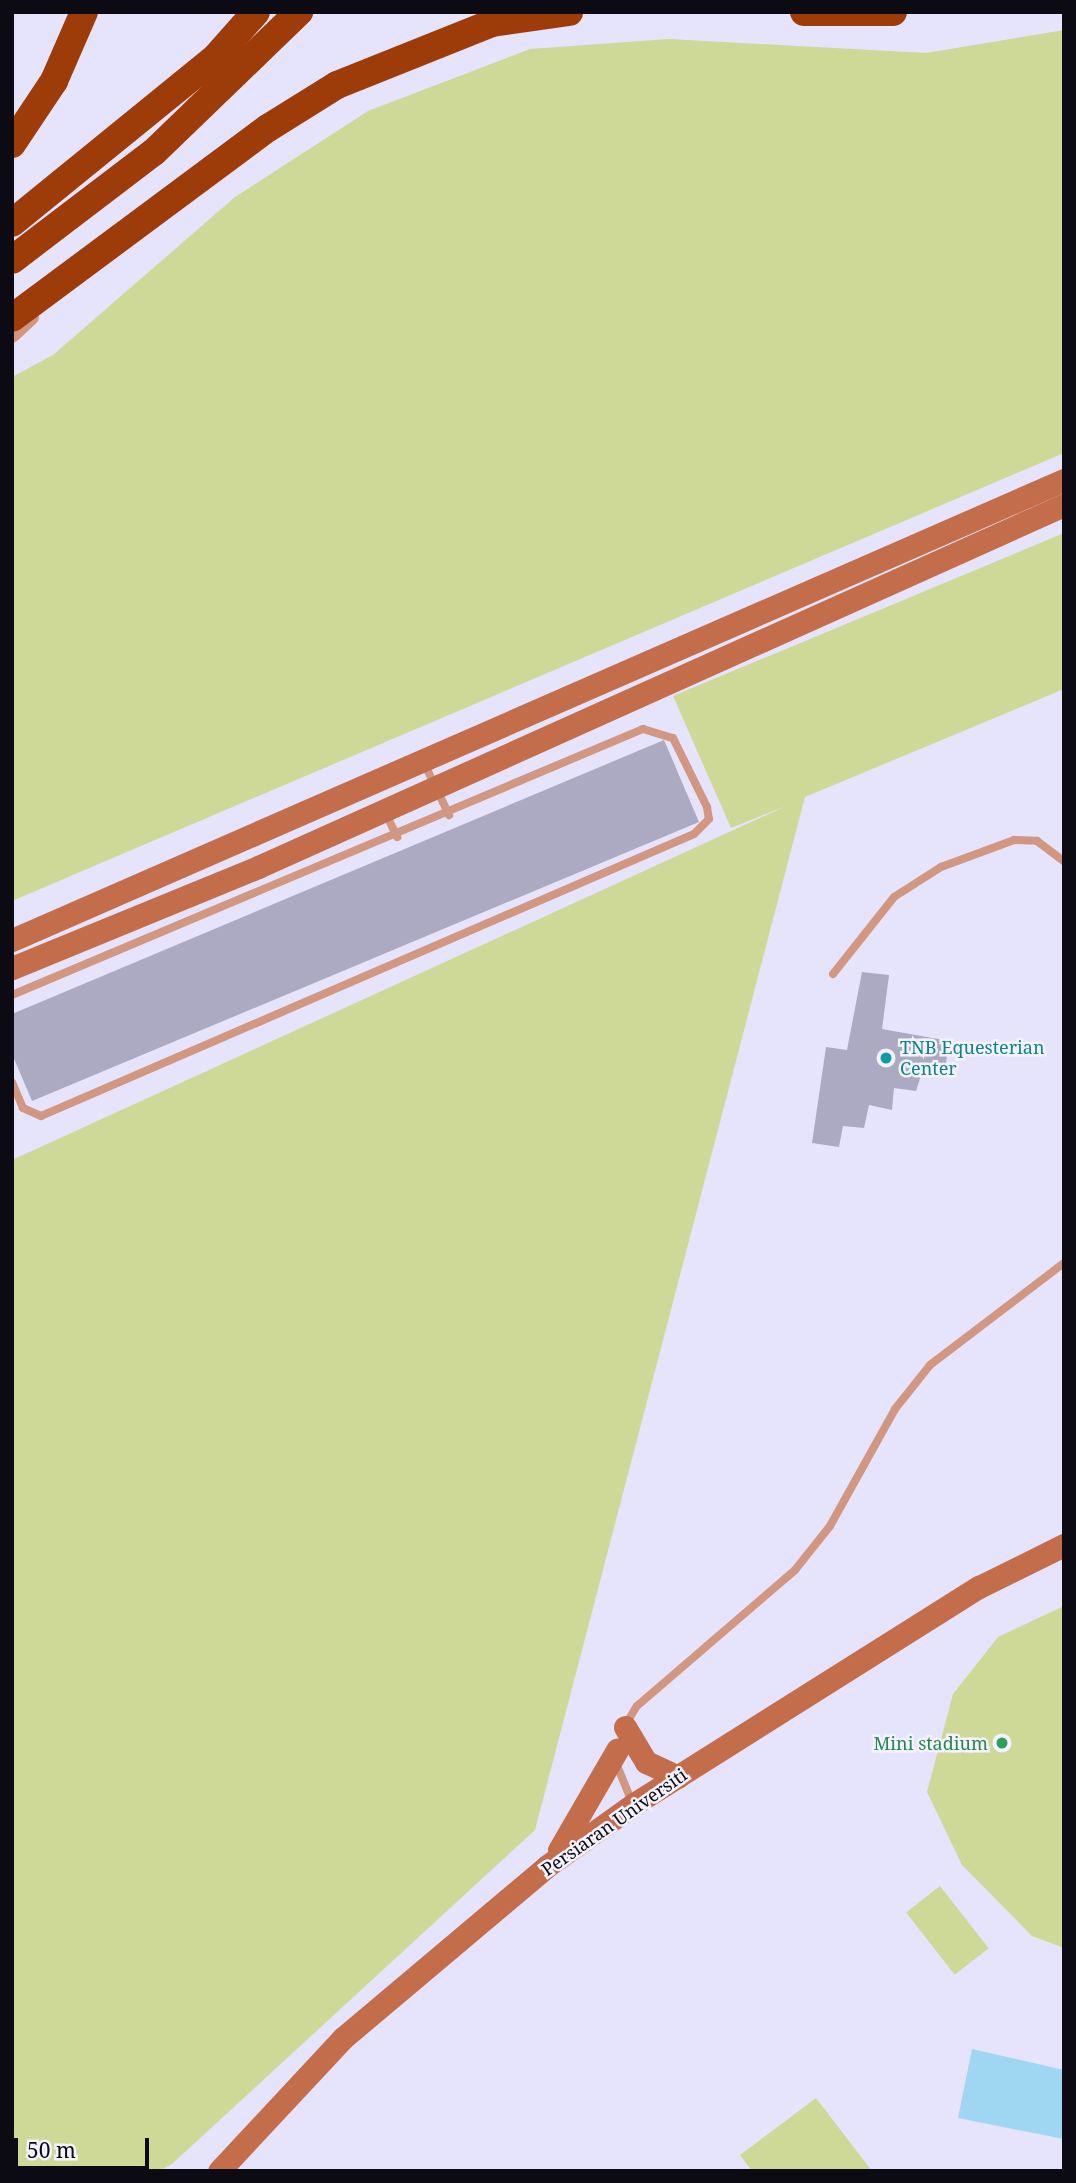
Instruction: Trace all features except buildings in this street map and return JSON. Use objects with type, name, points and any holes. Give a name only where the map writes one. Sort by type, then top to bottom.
[{"type":"highway","points":[[12,144],[54,81],[84,12]]},
{"type":"highway","points":[[12,223],[216,57],[256,12]]},
{"type":"highway","points":[[12,260],[154,152],[299,12]]},
{"type":"highway","points":[[12,318],[51,293],[268,128],[337,85],[492,23],[569,12]]},
{"type":"highway","points":[[804,12],[893,12]]},
{"type":"street","points":[[12,335],[51,293]]},
{"type":"street","points":[[12,940],[1064,480]]},
{"type":"street","points":[[12,968],[384,810],[1064,505]]},
{"type":"street","name":"Persiaran Universiti","points":[[219,2171],[343,2039],[547,1866],[634,1804],[979,1587],[1064,1545]]},
{"type":"street","points":[[625,1727],[646,1762],[678,1777]]},
{"type":"street","points":[[547,1866],[586,1813],[617,1751]]},
{"type":"lane","points":[[12,995],[397,838],[643,729],[658,729],[673,738],[709,819],[704,829],[632,862],[41,1116],[23,1108],[12,1082]]},
{"type":"lane","points":[[423,760],[449,816]]},
{"type":"lane","points":[[384,810],[397,838]]},
{"type":"lane","points":[[832,974],[894,897],[941,867],[1014,840],[1037,841],[1064,861]]},
{"type":"lane","points":[[634,1804],[618,1779],[617,1751],[625,1727],[637,1706],[795,1570],[830,1526],[895,1409],[930,1365],[1064,1263]]},
{"type":"green space","points":[[1064,30],[1064,453],[12,901],[12,377],[53,355],[235,197],[368,111],[530,49],[669,39],[926,53]]},
{"type":"green space","points":[[1064,533],[1064,689],[805,797],[535,1830],[172,2164],[159,2171],[12,2171],[12,1160],[786,806],[731,828],[673,696]]},
{"type":"green space","name":"Mini stadium","points":[[1064,1606],[1064,1948],[1032,1936],[962,1865],[927,1792],[953,1694],[998,1637]]},
{"type":"green space","points":[[940,1886],[989,1948],[955,1975],[906,1912]]},
{"type":"green space","points":[[816,2098],[872,2171],[752,2171],[740,2155]]},
{"type":"water","points":[[972,2049],[1064,2070],[1064,2139],[958,2118]]},
{"type":"place","name":"TNB Equesterian Center","points":[[886,1058]]},
{"type":"place","name":"Mini stadium","points":[[1002,1743]]}]
